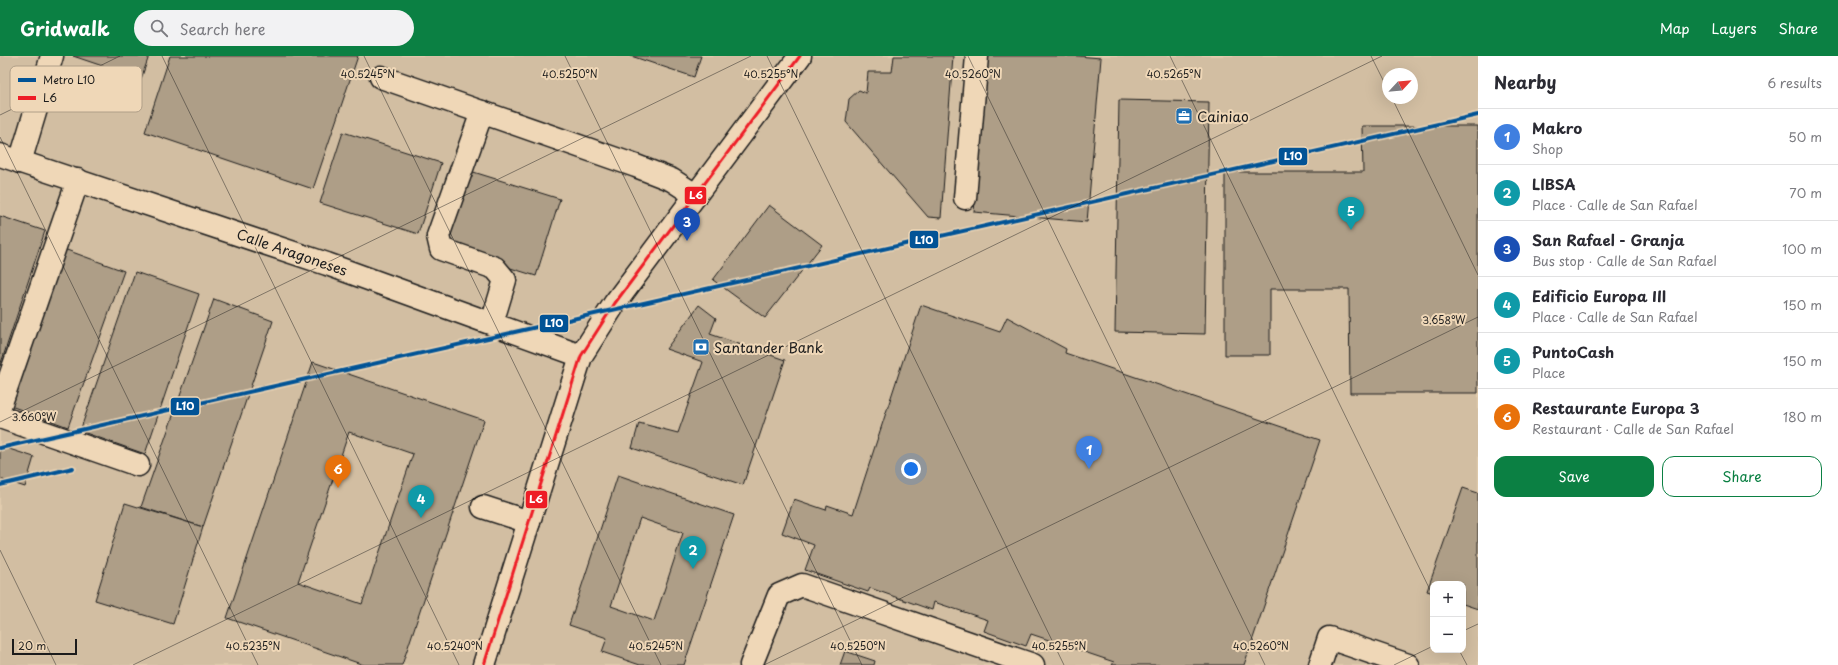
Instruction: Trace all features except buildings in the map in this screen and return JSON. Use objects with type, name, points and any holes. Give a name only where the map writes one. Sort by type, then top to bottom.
[{"type":"street","points":[[48,66],[52,56]]},
{"type":"street","points":[[484,665],[581,356],[615,303],[694,195],[800,56]]},
{"type":"street","points":[[965,198],[977,56]]},
{"type":"street","points":[[381,77],[665,177],[694,195]]},
{"type":"street","points":[[10,159],[29,112]]},
{"type":"street","points":[[482,112],[438,236],[441,249],[495,268],[505,280],[492,323]]},
{"type":"street","name":"Calle Aragoneses","points":[[10,159],[78,180],[327,264],[581,356]]},
{"type":"street","points":[[0,406],[78,180]]},
{"type":"street","points":[[0,417],[138,465]]},
{"type":"street","points":[[483,507],[529,522]]},
{"type":"street","points":[[751,665],[779,595],[802,585],[1033,665]]},
{"type":"street","points":[[1320,665],[1329,638],[1408,665]]},
{"type":"shaded area","points":[[0,56],[1478,56],[1478,665],[0,665]]},
{"type":"metro line","name":"L10","points":[[0,448],[1478,115]]},
{"type":"metro line","name":"L10","points":[[0,485],[73,468]]},
{"type":"transit line","name":"L6","points":[[484,665],[581,356],[615,303],[800,56]]},
{"type":"place","name":"Cainiao","points":[[1184,116]]},
{"type":"place","name":"PuntoCash","points":[[1351,230]]},
{"type":"place","name":"San Rafael - Granja","points":[[687,241]]},
{"type":"place","name":"Santander Bank","points":[[701,347]]},
{"type":"place","name":"Makro","points":[[1089,469]]},
{"type":"place","name":"Restaurante Europa 3","points":[[338,488]]},
{"type":"place","name":"Edificio Europa III","points":[[421,518]]},
{"type":"place","name":"LIBSA","points":[[693,569]]}]
